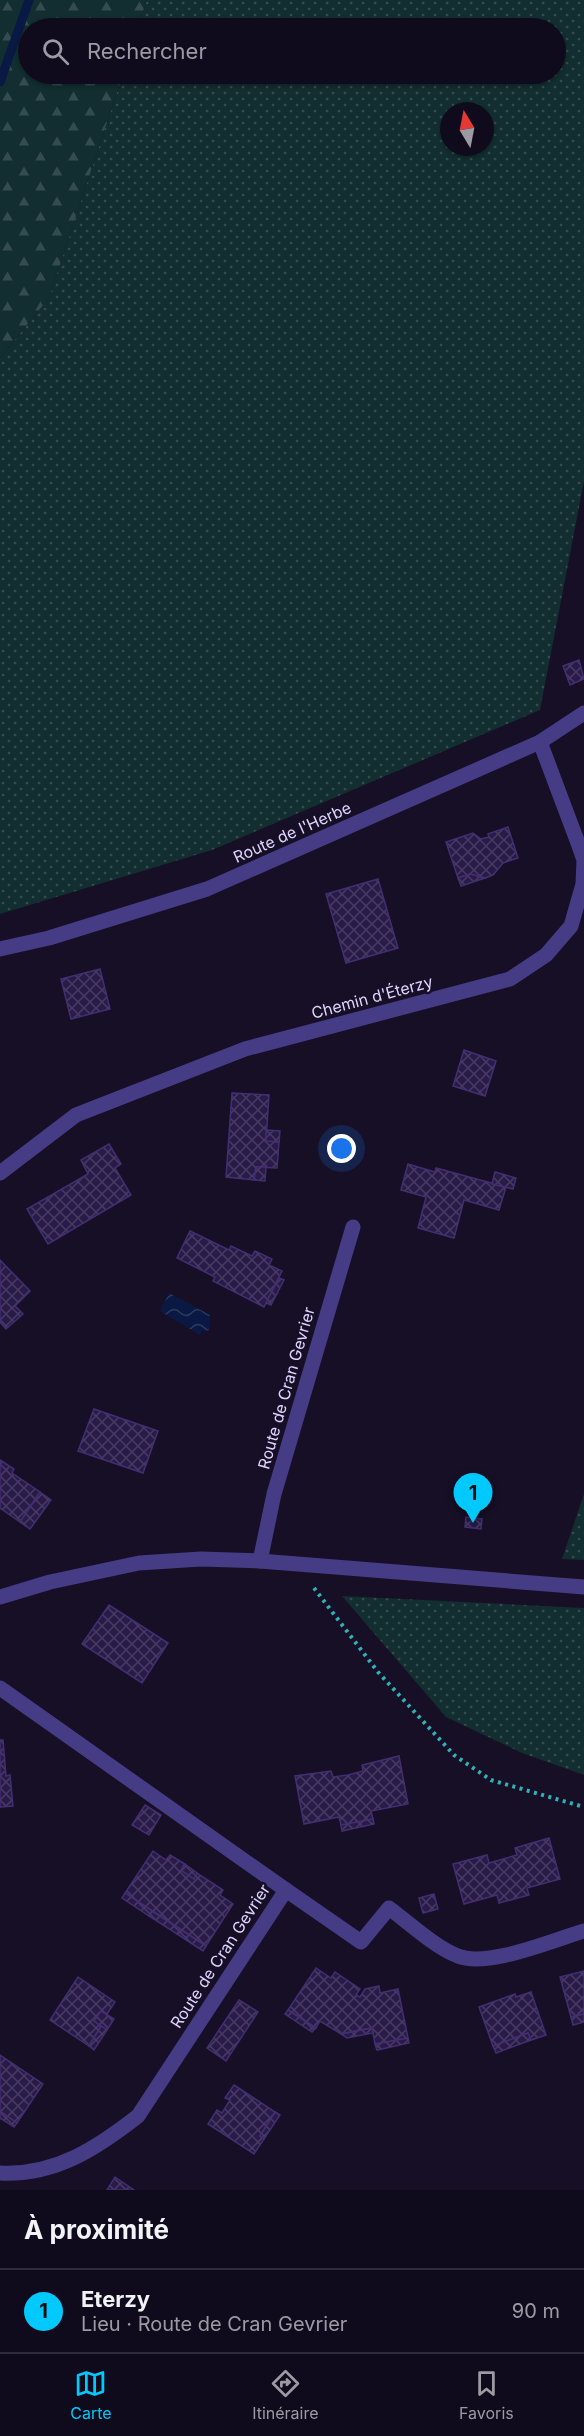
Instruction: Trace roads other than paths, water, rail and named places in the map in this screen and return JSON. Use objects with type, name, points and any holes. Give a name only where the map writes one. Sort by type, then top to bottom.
[{"type":"street","name":"Route de l'Herbe","points":[[0,949],[50,938],[207,889],[540,742],[584,713]]},
{"type":"street","name":"Chemin d'Éterzy","points":[[0,1173],[76,1115],[86,1111],[245,1049],[510,979],[546,956],[571,926],[583,884],[584,860],[540,742]]},
{"type":"street","name":"Route de Cran Gevrier","points":[[260,1561],[274,1494],[353,1227]]},
{"type":"street","points":[[0,1597],[50,1582],[139,1563],[201,1559],[260,1561],[584,1587]]},
{"type":"street","name":"Route de Cran Gevrier","points":[[0,1688],[286,1890],[138,2115],[104,2142],[68,2162],[40,2170],[0,2173]]},
{"type":"street","points":[[286,1890],[361,1942],[388,1908],[455,1956],[471,1960],[498,1956],[584,1931]]},
{"type":"water","points":[[169,1293],[210,1315],[210,1328],[207,1332],[202,1330],[200,1335],[160,1311]]},
{"type":"waterway","points":[[23,18],[29,0]]},
{"type":"waterway","points":[[0,82],[18,31]]},
{"type":"place","name":"Eterzy","points":[[473,1523]]}]
